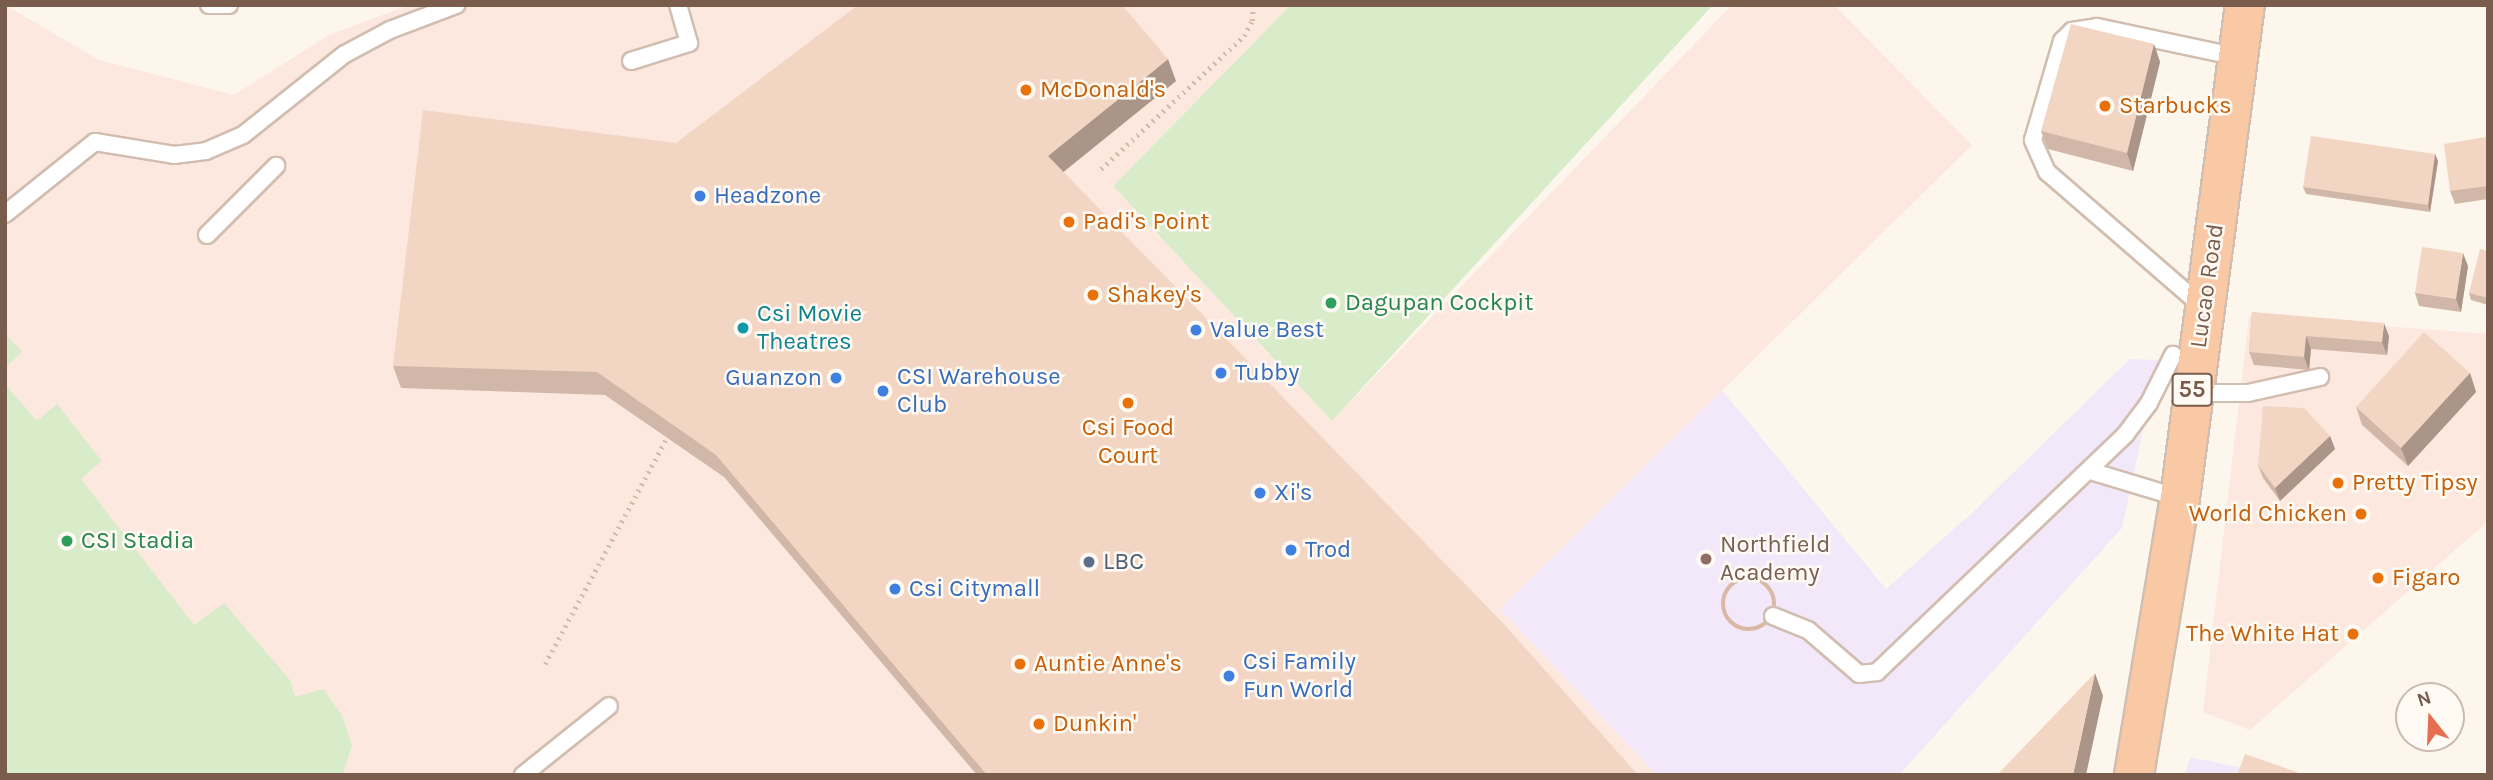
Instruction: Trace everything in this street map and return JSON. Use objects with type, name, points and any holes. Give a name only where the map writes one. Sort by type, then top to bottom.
[{"type":"highway","name":"Lucao Road","points":[[2134,775],[2180,498],[2245,5]]},
{"type":"lane","points":[[209,5],[229,5]]},
{"type":"lane","points":[[5,214],[95,142],[174,155],[206,151],[243,135],[345,54],[390,30],[456,5]]},
{"type":"lane","points":[[631,61],[689,43],[678,5]]},
{"type":"lane","points":[[2204,307],[2047,172],[2033,140],[2062,41],[2072,31],[2097,27],[2238,57]]},
{"type":"lane","points":[[207,235],[276,166]]},
{"type":"lane","points":[[1773,616],[1808,631],[1859,674],[1877,672],[2062,492],[2090,471],[2149,403],[2173,355]]},
{"type":"lane","points":[[2192,393],[2248,393],[2320,377]]},
{"type":"lane","points":[[2090,471],[2180,498]]},
{"type":"lane","points":[[528,773],[609,706]]},
{"type":"path","points":[[1101,169],[1244,36],[1252,21],[1253,5]]},
{"type":"path","points":[[545,664],[667,437]]},
{"type":"shaded area","points":[[5,5],[99,60],[234,95],[329,35],[409,5],[1291,5],[1113,186],[1332,421],[1732,5],[1834,5],[1972,145],[1500,609],[1657,775],[5,775]]},
{"type":"shaded area","points":[[2249,316],[2488,334],[2488,521],[2250,730],[2203,712]]},
{"type":"shaded area","name":"Northfield Academy","points":[[2130,359],[2158,360],[2122,528],[1899,775],[1657,775],[1500,609],[1722,390],[1886,589],[1973,512]]},
{"type":"shaded area","points":[[2190,757],[2276,775],[2185,775]]},
{"type":"green space","name":"Dagupan Cockpit","points":[[1291,5],[1713,5],[1332,421],[1113,186]]},
{"type":"green space","points":[[5,333],[22,352],[5,368]]},
{"type":"green space","name":"CSI Stadia","points":[[5,384],[37,421],[57,404],[102,461],[81,479],[194,625],[224,603],[290,680],[295,697],[323,689],[342,715],[352,745],[343,775],[5,775]]},
{"type":"building","name":"CSI Warehouse Club","points":[[858,5],[1122,5],[1168,59],[1048,156],[1504,624],[1638,775],[987,775],[716,455],[597,372],[393,366],[423,110],[676,143]]},
{"type":"building","points":[[2071,24],[2154,44],[2127,153],[2041,131]]},
{"type":"building","points":[[2311,136],[2435,154],[2428,205],[2303,187]]},
{"type":"building","points":[[2486,137],[2488,186],[2450,191],[2444,144]]},
{"type":"building","points":[[2422,247],[2463,253],[2456,299],[2415,293]]},
{"type":"building","points":[[2480,249],[2488,251],[2488,298],[2469,293]]},
{"type":"building","points":[[2252,312],[2384,323],[2382,342],[2306,336],[2304,357],[2249,352]]},
{"type":"building","points":[[2424,332],[2470,373],[2401,448],[2356,407]]},
{"type":"building","points":[[2263,406],[2304,408],[2330,436],[2275,488],[2258,465]]},
{"type":"building","points":[[2095,673],[2073,775],[1997,775]]},
{"type":"building","points":[[2245,754],[2305,775],[2237,775]]},
{"type":"place","name":"McDonald's","points":[[1026,90]]},
{"type":"place","name":"Starbucks","points":[[2105,106]]},
{"type":"place","name":"Headzone","points":[[700,196]]},
{"type":"place","name":"Padi's Point","points":[[1069,222]]},
{"type":"place","name":"Shakey's","points":[[1093,295]]},
{"type":"place","name":"Dagupan Cockpit","points":[[1331,303]]},
{"type":"place","name":"Csi Movie Theatres","points":[[743,328]]},
{"type":"place","name":"Value Best","points":[[1196,330]]},
{"type":"place","name":"Tubby","points":[[1221,373]]},
{"type":"place","name":"Guanzon","points":[[836,378]]},
{"type":"place","name":"CSI Warehouse Club","points":[[883,391]]},
{"type":"place","name":"Csi Food Court","points":[[1128,403]]},
{"type":"place","name":"Pretty Tipsy","points":[[2338,483]]},
{"type":"place","name":"Xi's","points":[[1260,493]]},
{"type":"place","name":"World Chicken","points":[[2361,514]]},
{"type":"place","name":"CSI Stadia","points":[[67,541]]},
{"type":"place","name":"Trod","points":[[1291,550]]},
{"type":"place","name":"Northfield Academy","points":[[1706,559]]},
{"type":"place","name":"LBC","points":[[1089,562]]},
{"type":"place","name":"Figaro","points":[[2378,578]]},
{"type":"place","name":"Csi Citymall","points":[[895,589]]},
{"type":"place","name":"The White Hat","points":[[2353,634]]},
{"type":"place","name":"Auntie Anne's","points":[[1020,664]]},
{"type":"place","name":"Csi Family Fun World","points":[[1229,676]]},
{"type":"place","name":"Dunkin'","points":[[1039,724]]}]
